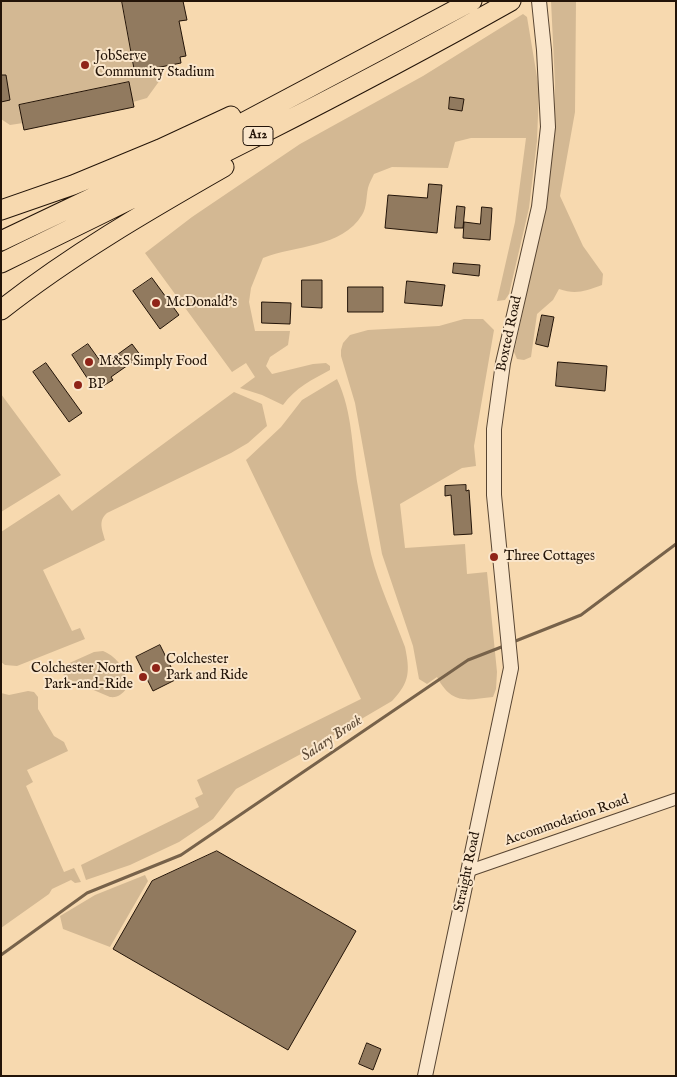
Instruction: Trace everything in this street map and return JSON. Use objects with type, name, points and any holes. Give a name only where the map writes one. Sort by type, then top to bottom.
[{"type":"highway","name":"A12","points":[[1,310],[128,222],[453,23],[472,1]]},
{"type":"highway","name":"A12","points":[[1,210],[73,185],[453,23],[511,1]]},
{"type":"highway","name":"A12","points":[[1,241],[453,23]]},
{"type":"highway","name":"A12","points":[[1,263],[219,156],[453,23]]},
{"type":"street","name":"Boxted Road","points":[[511,668],[494,495],[494,429],[503,363],[539,207],[548,127],[543,35],[539,1]]},
{"type":"street","name":"Straight Road","points":[[425,1076],[511,668]]},
{"type":"street","name":"Accommodation Road","points":[[468,871],[676,798]]},
{"type":"shaded area","name":"JobServe Community Stadium","points":[[1,1],[183,1],[187,20],[179,22],[186,56],[180,57],[181,63],[158,68],[160,80],[147,98],[133,102],[134,107],[24,130],[23,123],[10,125],[1,119]]},
{"type":"shaded area","points":[[551,1],[576,1],[575,112],[560,196],[583,246],[603,274],[602,285],[576,292],[559,289],[553,300],[537,314],[531,357],[524,360],[517,359],[514,352],[525,302],[554,128],[555,83]]},
{"type":"shaded area","points":[[523,14],[527,17],[539,89],[537,141],[529,208],[509,294],[505,300],[497,301],[515,222],[526,138],[471,138],[455,142],[448,168],[392,167],[374,174],[368,186],[364,212],[353,226],[343,234],[317,244],[263,258],[251,288],[249,302],[255,331],[290,331],[288,345],[270,357],[266,366],[272,374],[313,364],[326,363],[330,366],[330,370],[299,389],[283,405],[262,395],[240,388],[255,377],[246,363],[232,372],[145,253],[192,217],[300,144],[423,76]]},
{"type":"shaded area","points":[[464,319],[483,319],[494,330],[474,446],[476,466],[462,468],[400,504],[405,548],[465,544],[467,574],[487,572],[497,672],[496,689],[493,697],[475,699],[461,699],[454,696],[448,692],[437,677],[427,684],[419,679],[413,646],[382,554],[355,403],[341,356],[343,343],[350,335],[368,330],[439,326]]},
{"type":"shaded area","points":[[337,379],[349,418],[358,487],[374,566],[405,647],[408,670],[402,688],[392,701],[312,748],[236,789],[213,819],[179,842],[130,865],[86,880],[81,865],[199,807],[195,798],[203,794],[197,780],[361,699],[246,460],[281,427],[302,400]]},
{"type":"shaded area","points":[[234,392],[262,404],[267,426],[248,443],[231,453],[107,513],[102,519],[105,540],[43,570],[72,631],[80,628],[85,639],[17,666],[5,665],[1,662],[1,532],[59,494],[72,511]]},
{"type":"shaded area","points":[[1,394],[61,475],[1,512]]},
{"type":"shaded area","points":[[103,651],[118,661],[126,677],[126,689],[118,696],[110,697],[70,680],[63,674],[65,665],[94,652]]},
{"type":"shaded area","points":[[28,691],[34,692],[38,697],[38,709],[54,736],[64,742],[68,751],[27,770],[33,782],[26,786],[64,872],[74,868],[81,882],[75,883],[71,880],[52,889],[49,894],[1,928],[1,693],[9,695]]},
{"type":"shaded area","points":[[145,875],[148,881],[110,947],[63,929],[60,916],[95,895]]},
{"type":"building","points":[[122,1],[183,1],[187,20],[179,21],[186,56],[180,57],[181,63],[135,72]]},
{"type":"building","points":[[1,75],[6,75],[10,100],[1,102]]},
{"type":"building","points":[[129,82],[134,107],[24,130],[19,105]]},
{"type":"building","points":[[450,97],[464,99],[462,111],[449,109]]},
{"type":"building","points":[[429,184],[442,185],[437,233],[385,228],[388,195],[427,198]]},
{"type":"building","points":[[457,206],[465,207],[463,228],[455,228]]},
{"type":"building","points":[[482,207],[492,208],[490,240],[463,238],[464,222],[480,224]]},
{"type":"building","points":[[454,263],[480,265],[479,276],[453,273]]},
{"type":"building","name":"McDonald's","points":[[152,278],[179,315],[160,329],[133,291]]},
{"type":"building","points":[[302,280],[322,280],[322,308],[302,307]]},
{"type":"building","points":[[407,281],[445,285],[442,306],[405,303]]},
{"type":"building","points":[[348,287],[383,287],[383,312],[348,312]]},
{"type":"building","points":[[262,302],[291,303],[290,324],[262,323]]},
{"type":"building","points":[[542,315],[554,317],[548,347],[536,344]]},
{"type":"building","name":"M&S Simply Food","points":[[88,344],[103,365],[132,344],[141,356],[111,377],[113,380],[103,386],[101,382],[93,387],[72,355]]},
{"type":"building","points":[[558,362],[607,366],[605,391],[556,386]]},
{"type":"building","points":[[46,363],[82,413],[69,422],[33,372]]},
{"type":"building","points":[[466,485],[466,491],[469,490],[472,534],[454,535],[451,495],[445,496],[445,486]]},
{"type":"building","name":"Colchester Park and Ride","points":[[160,645],[177,679],[153,691],[136,657]]},
{"type":"building","points":[[217,851],[356,931],[288,1050],[113,949],[152,881]]},
{"type":"building","points":[[367,1043],[381,1049],[373,1070],[359,1064]]},
{"type":"waterway","name":"Salary Brook","points":[[513,642],[581,615],[676,544]]},
{"type":"waterway","name":"Salary Brook","points":[[1,955],[87,893],[181,855],[468,660],[504,646]]},
{"type":"place","name":"JobServe Community Stadium","points":[[85,65]]},
{"type":"place","name":"McDonald's","points":[[156,303]]},
{"type":"place","name":"M&S Simply Food","points":[[89,362]]},
{"type":"place","name":"BP","points":[[78,385]]},
{"type":"place","name":"Three Cottages","points":[[494,557]]},
{"type":"place","name":"Colchester Park and Ride","points":[[156,668]]},
{"type":"place","name":"Colchester North Park-and-Ride","points":[[143,677]]}]
